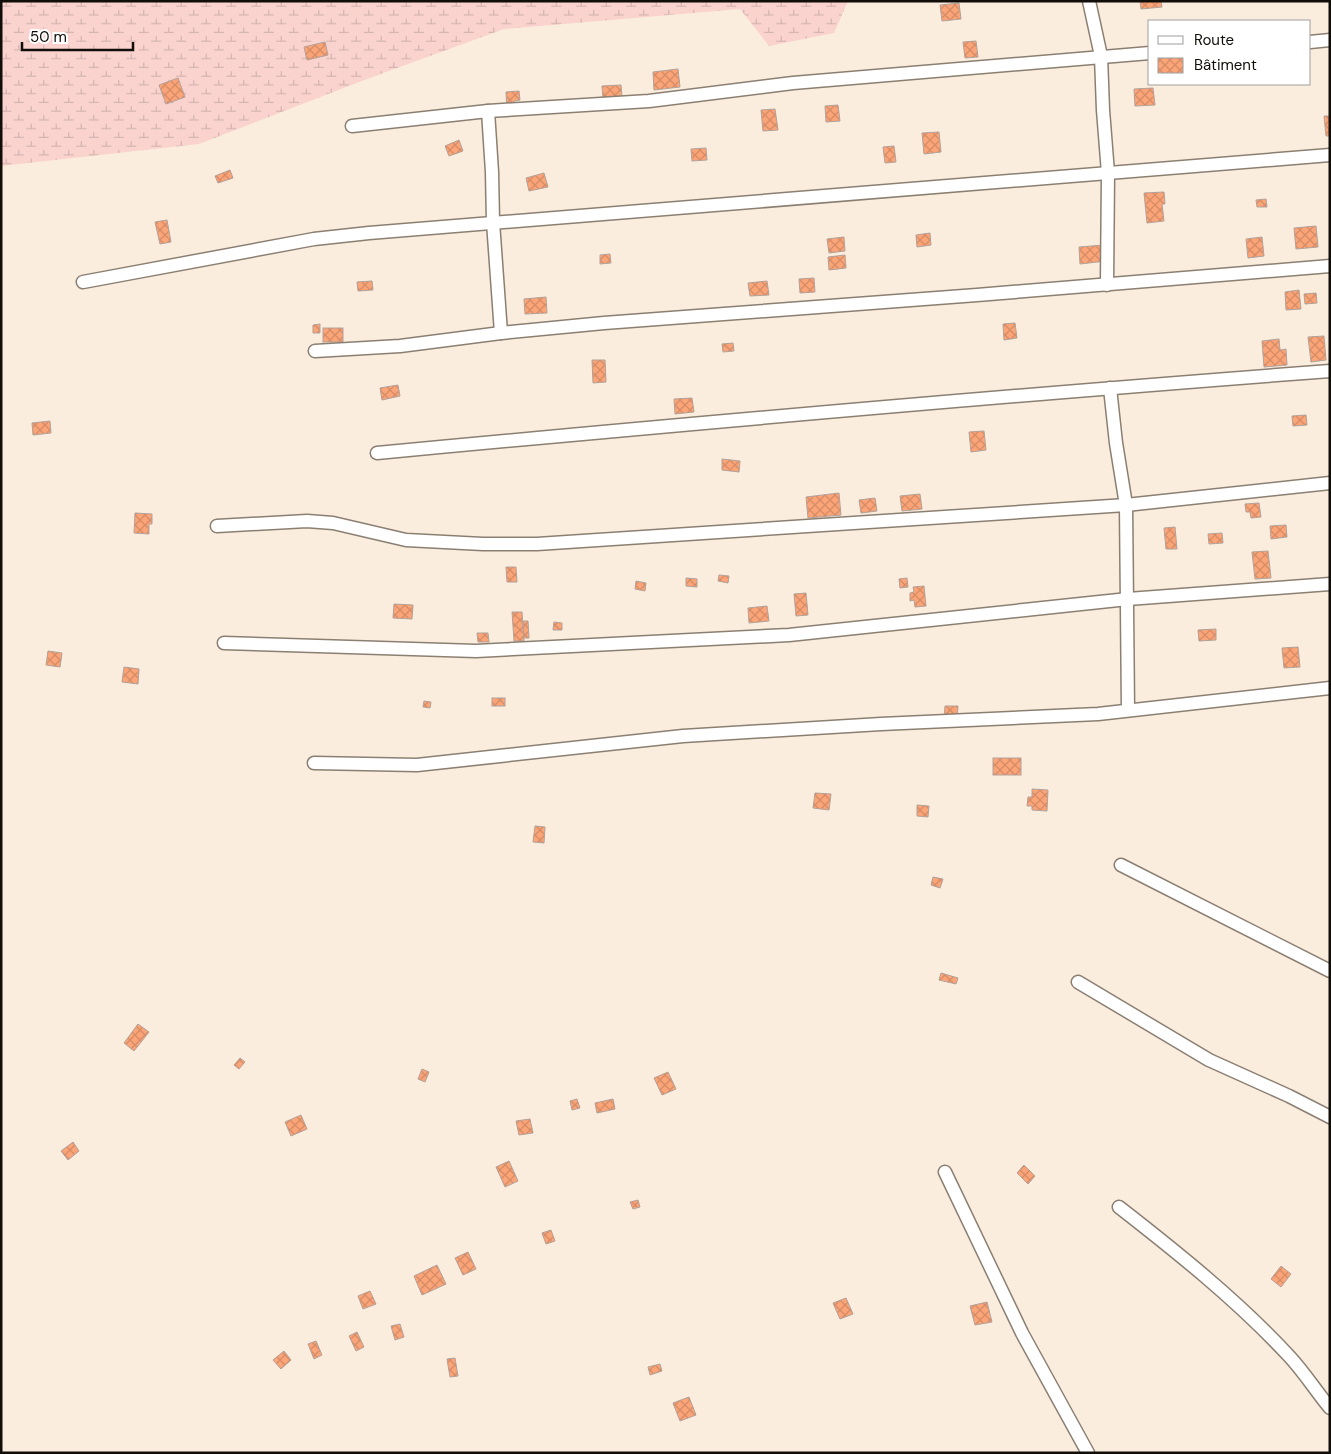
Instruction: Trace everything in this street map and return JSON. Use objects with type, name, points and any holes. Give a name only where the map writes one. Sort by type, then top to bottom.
[{"type":"street","points":[[1090,1],[1101,56],[1108,173],[1107,284]]},
{"type":"street","points":[[1311,42],[1330,40]]},
{"type":"street","points":[[352,126],[488,112],[649,101],[793,83],[1148,53]]},
{"type":"street","points":[[488,112],[500,333]]},
{"type":"street","points":[[83,282],[314,239],[493,222],[1330,154]]},
{"type":"street","points":[[315,351],[400,346],[500,333],[604,323],[1330,266]]},
{"type":"street","points":[[377,454],[700,423],[1330,371]]},
{"type":"street","points":[[1110,388],[1126,506],[1128,710]]},
{"type":"street","points":[[217,526],[307,521],[332,522],[406,540],[483,544],[537,544],[1126,506],[1330,483]]},
{"type":"street","points":[[224,644],[476,651],[789,635],[1128,599],[1330,584]]},
{"type":"street","points":[[314,763],[417,765],[683,736],[881,724],[1098,714],[1330,688]]},
{"type":"street","points":[[1121,865],[1330,971]]},
{"type":"street","points":[[1078,982],[1209,1060],[1289,1096],[1330,1117]]},
{"type":"street","points":[[944,1172],[1022,1333],[1088,1453]]},
{"type":"street","points":[[1119,1207],[1234,1302],[1290,1357],[1330,1408]]},
{"type":"green space","points":[[1,1],[848,1],[834,33],[769,46],[740,9],[504,29],[367,79],[199,144],[1,166]]},
{"type":"building","points":[[1140,1],[1161,1],[1162,7],[1141,9]]},
{"type":"building","points":[[959,3],[961,19],[942,21],[940,5]]},
{"type":"building","points":[[976,41],[978,57],[965,58],[963,42]]},
{"type":"building","points":[[325,42],[328,55],[307,60],[304,47]]},
{"type":"building","points":[[678,69],[680,87],[654,90],[653,72]]},
{"type":"building","points":[[178,78],[185,97],[166,104],[159,85]]},
{"type":"building","points":[[621,85],[622,97],[603,99],[602,86]]},
{"type":"building","points":[[1153,88],[1155,105],[1135,106],[1134,89]]},
{"type":"building","points":[[519,91],[520,100],[514,101],[514,109],[507,110],[506,92]]},
{"type":"building","points":[[838,105],[840,121],[826,122],[825,106]]},
{"type":"building","points":[[775,109],[778,130],[763,131],[761,110]]},
{"type":"building","points":[[1324,116],[1330,116],[1330,136],[1326,136]]},
{"type":"building","points":[[939,132],[941,152],[924,154],[922,133]]},
{"type":"building","points":[[459,140],[463,151],[449,156],[445,146]]},
{"type":"building","points":[[894,146],[896,162],[885,163],[883,147]]},
{"type":"building","points":[[706,148],[707,160],[692,161],[691,149]]},
{"type":"building","points":[[230,170],[233,178],[218,183],[215,176]]},
{"type":"building","points":[[544,173],[548,187],[529,191],[526,178]]},
{"type":"building","points":[[1164,192],[1165,204],[1162,204],[1164,221],[1147,223],[1144,193]]},
{"type":"building","points":[[1266,199],[1267,207],[1257,207],[1256,200]]},
{"type":"building","points":[[167,220],[171,242],[160,244],[155,222]]},
{"type":"building","points":[[1316,226],[1318,247],[1296,249],[1294,228]]},
{"type":"building","points":[[930,233],[931,245],[917,247],[916,235]]},
{"type":"building","points":[[844,237],[845,251],[829,253],[827,239]]},
{"type":"building","points":[[1262,237],[1264,256],[1248,258],[1246,239]]},
{"type":"building","points":[[1104,245],[1106,261],[1080,264],[1079,247]]},
{"type":"building","points":[[610,254],[611,263],[600,264],[600,255]]},
{"type":"building","points":[[845,255],[846,268],[829,270],[828,257]]},
{"type":"building","points":[[814,278],[815,292],[800,293],[799,279]]},
{"type":"building","points":[[372,281],[373,290],[358,291],[357,282]]},
{"type":"building","points":[[767,281],[769,295],[750,296],[748,283]]},
{"type":"building","points":[[1299,290],[1301,309],[1286,310],[1285,292]]},
{"type":"building","points":[[1316,293],[1317,303],[1305,304],[1304,294]]},
{"type":"building","points":[[546,297],[547,313],[525,314],[524,299]]},
{"type":"building","points":[[1015,323],[1017,338],[1004,340],[1003,324]]},
{"type":"building","points":[[320,324],[320,333],[313,333],[313,325]]},
{"type":"building","points":[[323,328],[343,328],[343,342],[323,342]]},
{"type":"building","points":[[1324,336],[1326,360],[1311,362],[1308,337]]},
{"type":"building","points":[[1279,339],[1280,350],[1286,349],[1287,365],[1264,367],[1262,341]]},
{"type":"building","points":[[733,343],[734,351],[723,352],[722,344]]},
{"type":"building","points":[[592,360],[605,360],[606,382],[593,383]]},
{"type":"building","points":[[398,385],[400,396],[382,400],[380,388]]},
{"type":"building","points":[[692,398],[694,412],[675,414],[674,399]]},
{"type":"building","points":[[1306,415],[1307,425],[1293,426],[1292,416]]},
{"type":"building","points":[[50,421],[51,433],[33,435],[32,423]]},
{"type":"building","points":[[984,431],[986,450],[971,452],[969,432]]},
{"type":"building","points":[[722,459],[740,461],[739,472],[722,470]]},
{"type":"building","points":[[839,493],[841,515],[808,518],[806,497]]},
{"type":"building","points":[[920,494],[922,509],[902,511],[900,496]]},
{"type":"building","points":[[875,498],[877,511],[861,513],[859,500]]},
{"type":"building","points":[[1259,503],[1261,517],[1251,518],[1250,512],[1246,512],[1245,504]]},
{"type":"building","points":[[135,513],[152,514],[149,534],[134,533]]},
{"type":"building","points":[[1286,525],[1287,537],[1271,539],[1270,526]]},
{"type":"building","points":[[1175,527],[1177,549],[1166,549],[1164,528]]},
{"type":"building","points":[[1222,533],[1223,543],[1209,544],[1208,534]]},
{"type":"building","points":[[1268,551],[1271,578],[1255,579],[1252,552]]},
{"type":"building","points":[[506,567],[516,567],[517,582],[507,582]]},
{"type":"building","points":[[719,575],[729,576],[728,583],[718,581]]},
{"type":"building","points":[[686,578],[697,579],[697,587],[686,586]]},
{"type":"building","points":[[907,578],[908,587],[900,588],[899,579]]},
{"type":"building","points":[[636,581],[646,583],[645,591],[635,589]]},
{"type":"building","points":[[924,586],[926,606],[915,607],[914,600],[910,601],[910,593],[914,592],[913,587]]},
{"type":"building","points":[[806,593],[808,615],[796,616],[794,594]]},
{"type":"building","points":[[394,604],[413,605],[412,619],[393,618]]},
{"type":"building","points":[[767,606],[769,621],[749,623],[748,608]]},
{"type":"building","points":[[512,612],[522,612],[524,641],[514,641]]},
{"type":"building","points":[[523,621],[528,621],[529,638],[524,638]]},
{"type":"building","points":[[554,622],[562,623],[562,630],[553,630]]},
{"type":"building","points":[[1216,629],[1216,640],[1199,641],[1198,630]]},
{"type":"building","points":[[477,633],[488,633],[489,642],[478,642]]},
{"type":"building","points":[[1298,647],[1300,667],[1284,668],[1282,648]]},
{"type":"building","points":[[48,651],[62,653],[60,667],[46,665]]},
{"type":"building","points":[[124,667],[139,669],[138,684],[122,682]]},
{"type":"building","points":[[492,698],[505,698],[505,706],[492,706]]},
{"type":"building","points":[[424,701],[431,702],[430,708],[423,707]]},
{"type":"building","points":[[945,706],[958,706],[957,719],[944,718]]},
{"type":"building","points":[[993,758],[1021,758],[1021,775],[993,775]]},
{"type":"building","points":[[1032,789],[1048,790],[1047,811],[1032,810],[1032,806],[1027,806],[1028,797],[1032,797]]},
{"type":"building","points":[[815,793],[831,794],[829,810],[813,808]]},
{"type":"building","points":[[917,805],[929,806],[928,817],[917,816]]},
{"type":"building","points":[[535,826],[545,827],[544,843],[533,842]]},
{"type":"building","points":[[933,877],[943,879],[940,888],[931,885]]},
{"type":"building","points":[[941,973],[958,978],[956,984],[939,980]]},
{"type":"building","points":[[138,1024],[149,1032],[134,1051],[124,1043]]},
{"type":"building","points":[[240,1058],[245,1062],[239,1069],[234,1065]]},
{"type":"building","points":[[422,1069],[429,1072],[425,1082],[418,1079]]},
{"type":"building","points":[[668,1072],[676,1089],[662,1095],[654,1078]]},
{"type":"building","points":[[577,1099],[580,1108],[572,1110],[570,1101]]},
{"type":"building","points":[[613,1099],[615,1109],[597,1113],[595,1103]]},
{"type":"building","points":[[301,1115],[307,1129],[291,1136],[285,1122]]},
{"type":"building","points":[[530,1119],[533,1133],[519,1135],[516,1121]]},
{"type":"building","points":[[73,1142],[79,1151],[68,1160],[61,1151]]},
{"type":"building","points":[[509,1161],[518,1181],[505,1187],[496,1167]]},
{"type":"building","points":[[1024,1165],[1035,1176],[1028,1184],[1017,1173]]},
{"type":"building","points":[[638,1200],[640,1207],[633,1209],[630,1202]]},
{"type":"building","points":[[551,1230],[555,1241],[546,1244],[542,1233]]},
{"type":"building","points":[[468,1252],[476,1269],[463,1275],[455,1258]]},
{"type":"building","points":[[437,1265],[446,1284],[422,1295],[414,1276]]},
{"type":"building","points":[[1281,1266],[1291,1274],[1281,1287],[1271,1279]]},
{"type":"building","points":[[370,1291],[376,1304],[363,1309],[358,1296]]},
{"type":"building","points":[[846,1298],[853,1314],[840,1319],[833,1303]]},
{"type":"building","points":[[987,1302],[992,1322],[975,1325],[970,1306]]},
{"type":"building","points":[[400,1324],[404,1337],[395,1340],[391,1326]]},
{"type":"building","points":[[357,1332],[364,1347],[356,1351],[349,1336]]},
{"type":"building","points":[[316,1341],[322,1355],[314,1359],[308,1344]]},
{"type":"building","points":[[284,1351],[291,1360],[281,1369],[273,1360]]},
{"type":"building","points":[[455,1358],[458,1376],[450,1377],[447,1359]]},
{"type":"building","points":[[660,1364],[662,1371],[650,1375],[648,1367]]},
{"type":"building","points":[[689,1397],[696,1415],[680,1421],[673,1403]]}]
